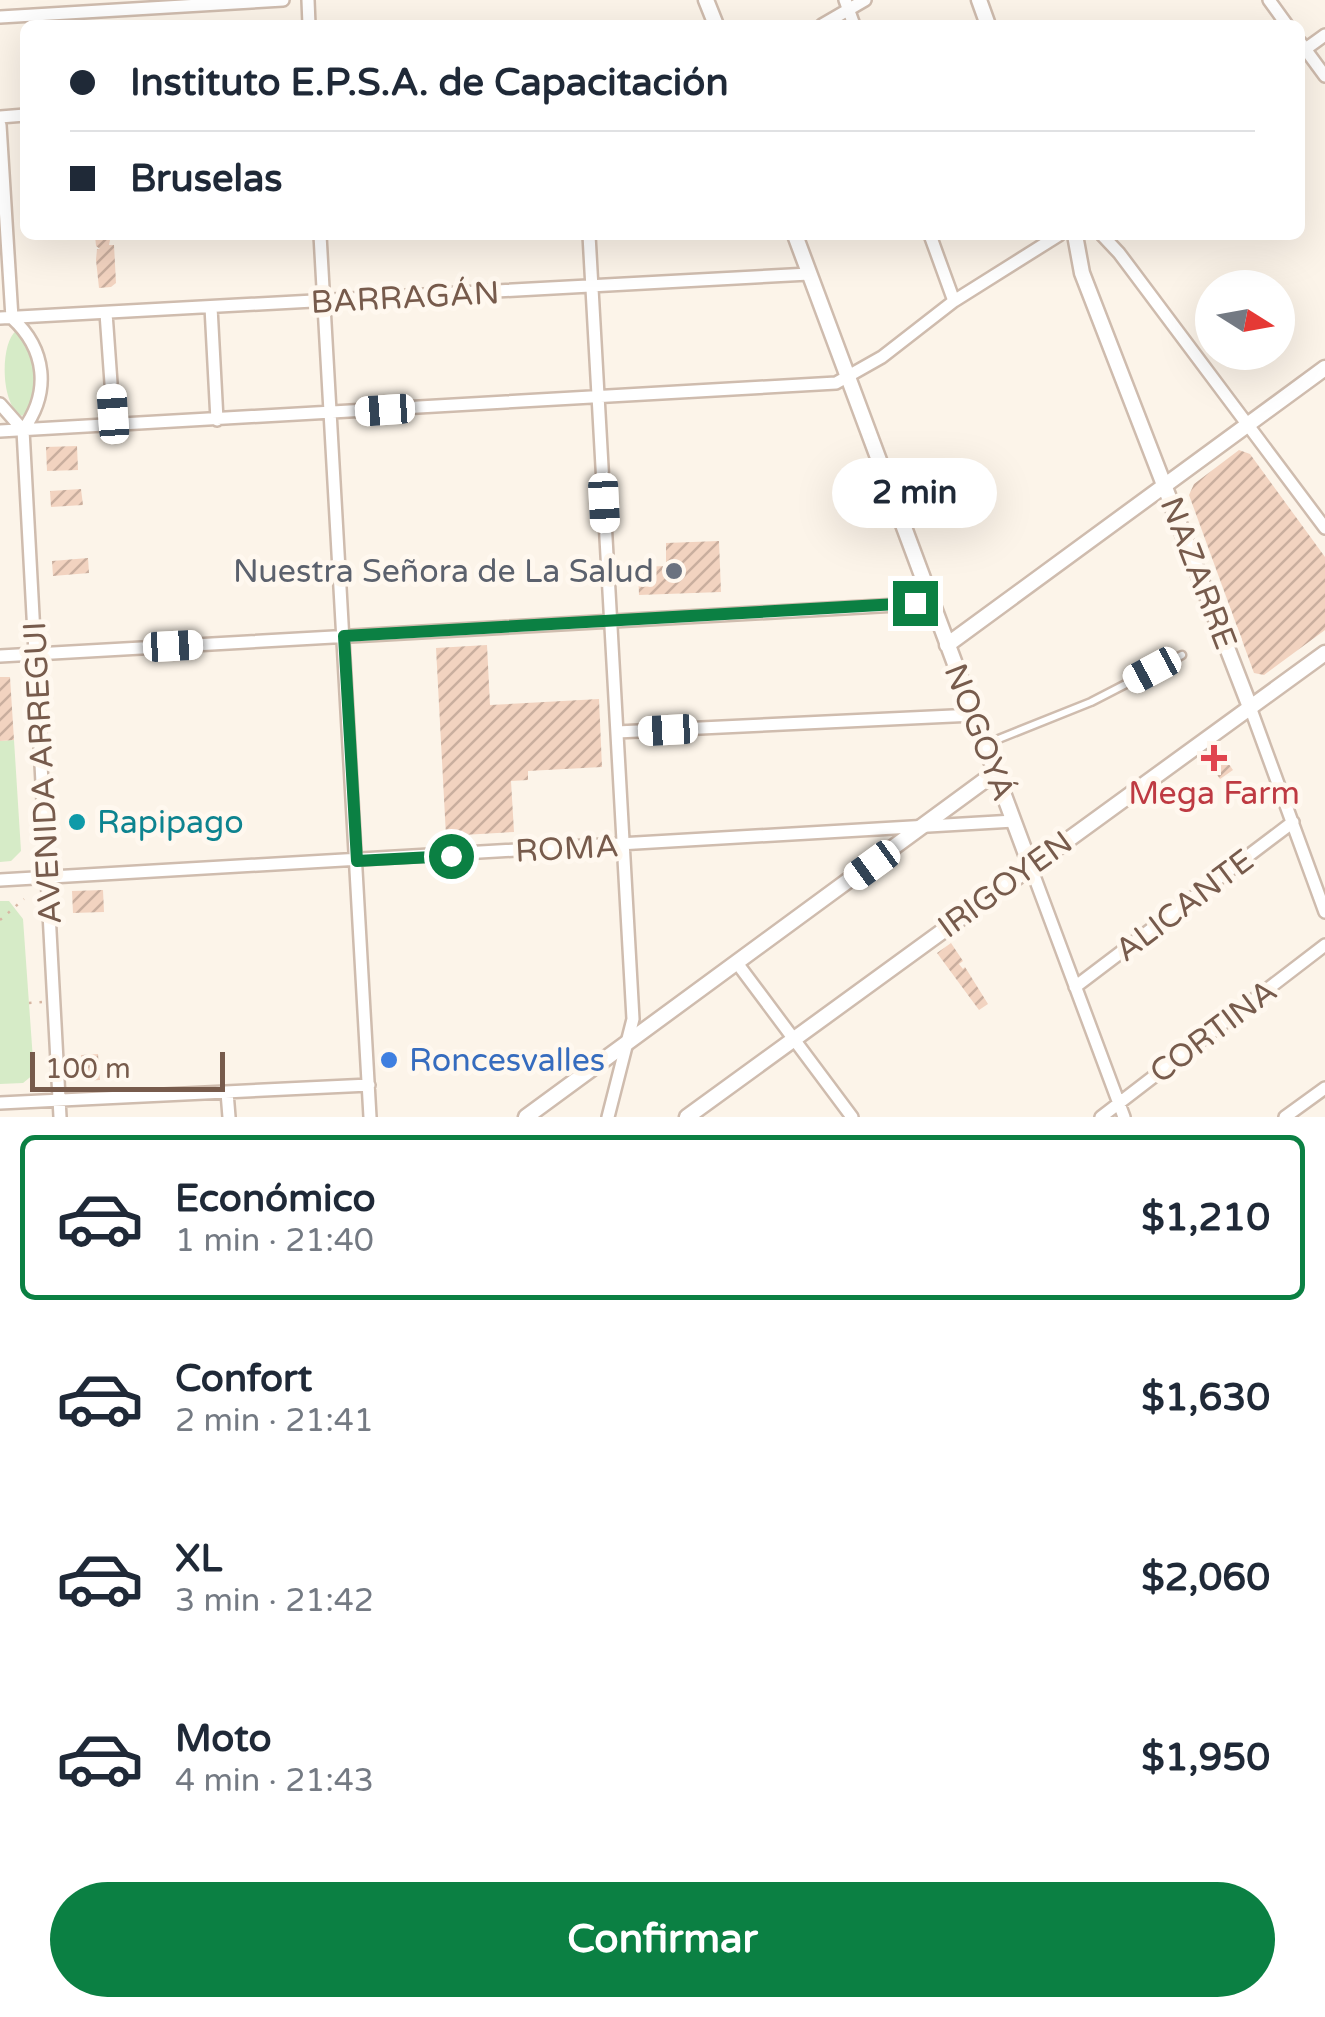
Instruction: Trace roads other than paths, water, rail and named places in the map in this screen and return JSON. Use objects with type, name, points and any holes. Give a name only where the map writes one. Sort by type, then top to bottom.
[{"type":"street","points":[[0,16],[283,0]]},
{"type":"street","points":[[846,5],[865,0]]},
{"type":"street","points":[[1305,53],[1325,76]]},
{"type":"street","points":[[0,125],[6,318],[0,334]]},
{"type":"street","points":[[320,240],[370,1117]]},
{"type":"street","points":[[590,240],[633,1019],[608,1117]]},
{"type":"street","name":"NOGOYÁ","points":[[797,240],[1124,1117]]},
{"type":"street","points":[[932,240],[954,301]]},
{"type":"street","points":[[0,432],[836,383],[1051,240]]},
{"type":"street","name":"NAZARRE","points":[[1076,240],[1082,273],[1325,912]]},
{"type":"street","points":[[1106,240],[1325,528]]},
{"type":"street","name":"BARRAGÁN","points":[[6,318],[809,274]]},
{"type":"street","points":[[211,308],[217,420]]},
{"type":"street","points":[[106,313],[114,425]]},
{"type":"street","name":"AVENIDA ARREGUI","points":[[6,318],[31,338],[42,379],[38,406],[24,430],[60,1117]]},
{"type":"street","points":[[947,645],[1325,368]]},
{"type":"street","points":[[0,404],[24,430]]},
{"type":"street","points":[[0,656],[932,603]]},
{"type":"street","name":"IRIGOYEN","points":[[687,1117],[1325,653]]},
{"type":"street","points":[[617,732],[974,715]]},
{"type":"street","points":[[526,1117],[996,772]]},
{"type":"street","name":"ROMA","points":[[0,880],[1014,821]]},
{"type":"street","name":"ALICANTE","points":[[1075,987],[1293,822]]},
{"type":"street","name":"CORTINA","points":[[1101,1117],[1325,946]]},
{"type":"street","points":[[737,964],[852,1117]]},
{"type":"street","points":[[0,1103],[369,1086]]},
{"type":"street","points":[[1285,1117],[1325,1088]]},
{"type":"street","points":[[227,1092],[228,1117]]},
{"type":"lane","points":[[985,744],[1091,702],[1182,654]]},
{"type":"place","name":"Nuestra Señora de La Salud","points":[[674,571]]},
{"type":"place","name":"Mega Farm","points":[[1214,758]]},
{"type":"place","name":"Rapipago","points":[[77,822]]},
{"type":"place","name":"Roncesvalles","points":[[389,1060]]}]
